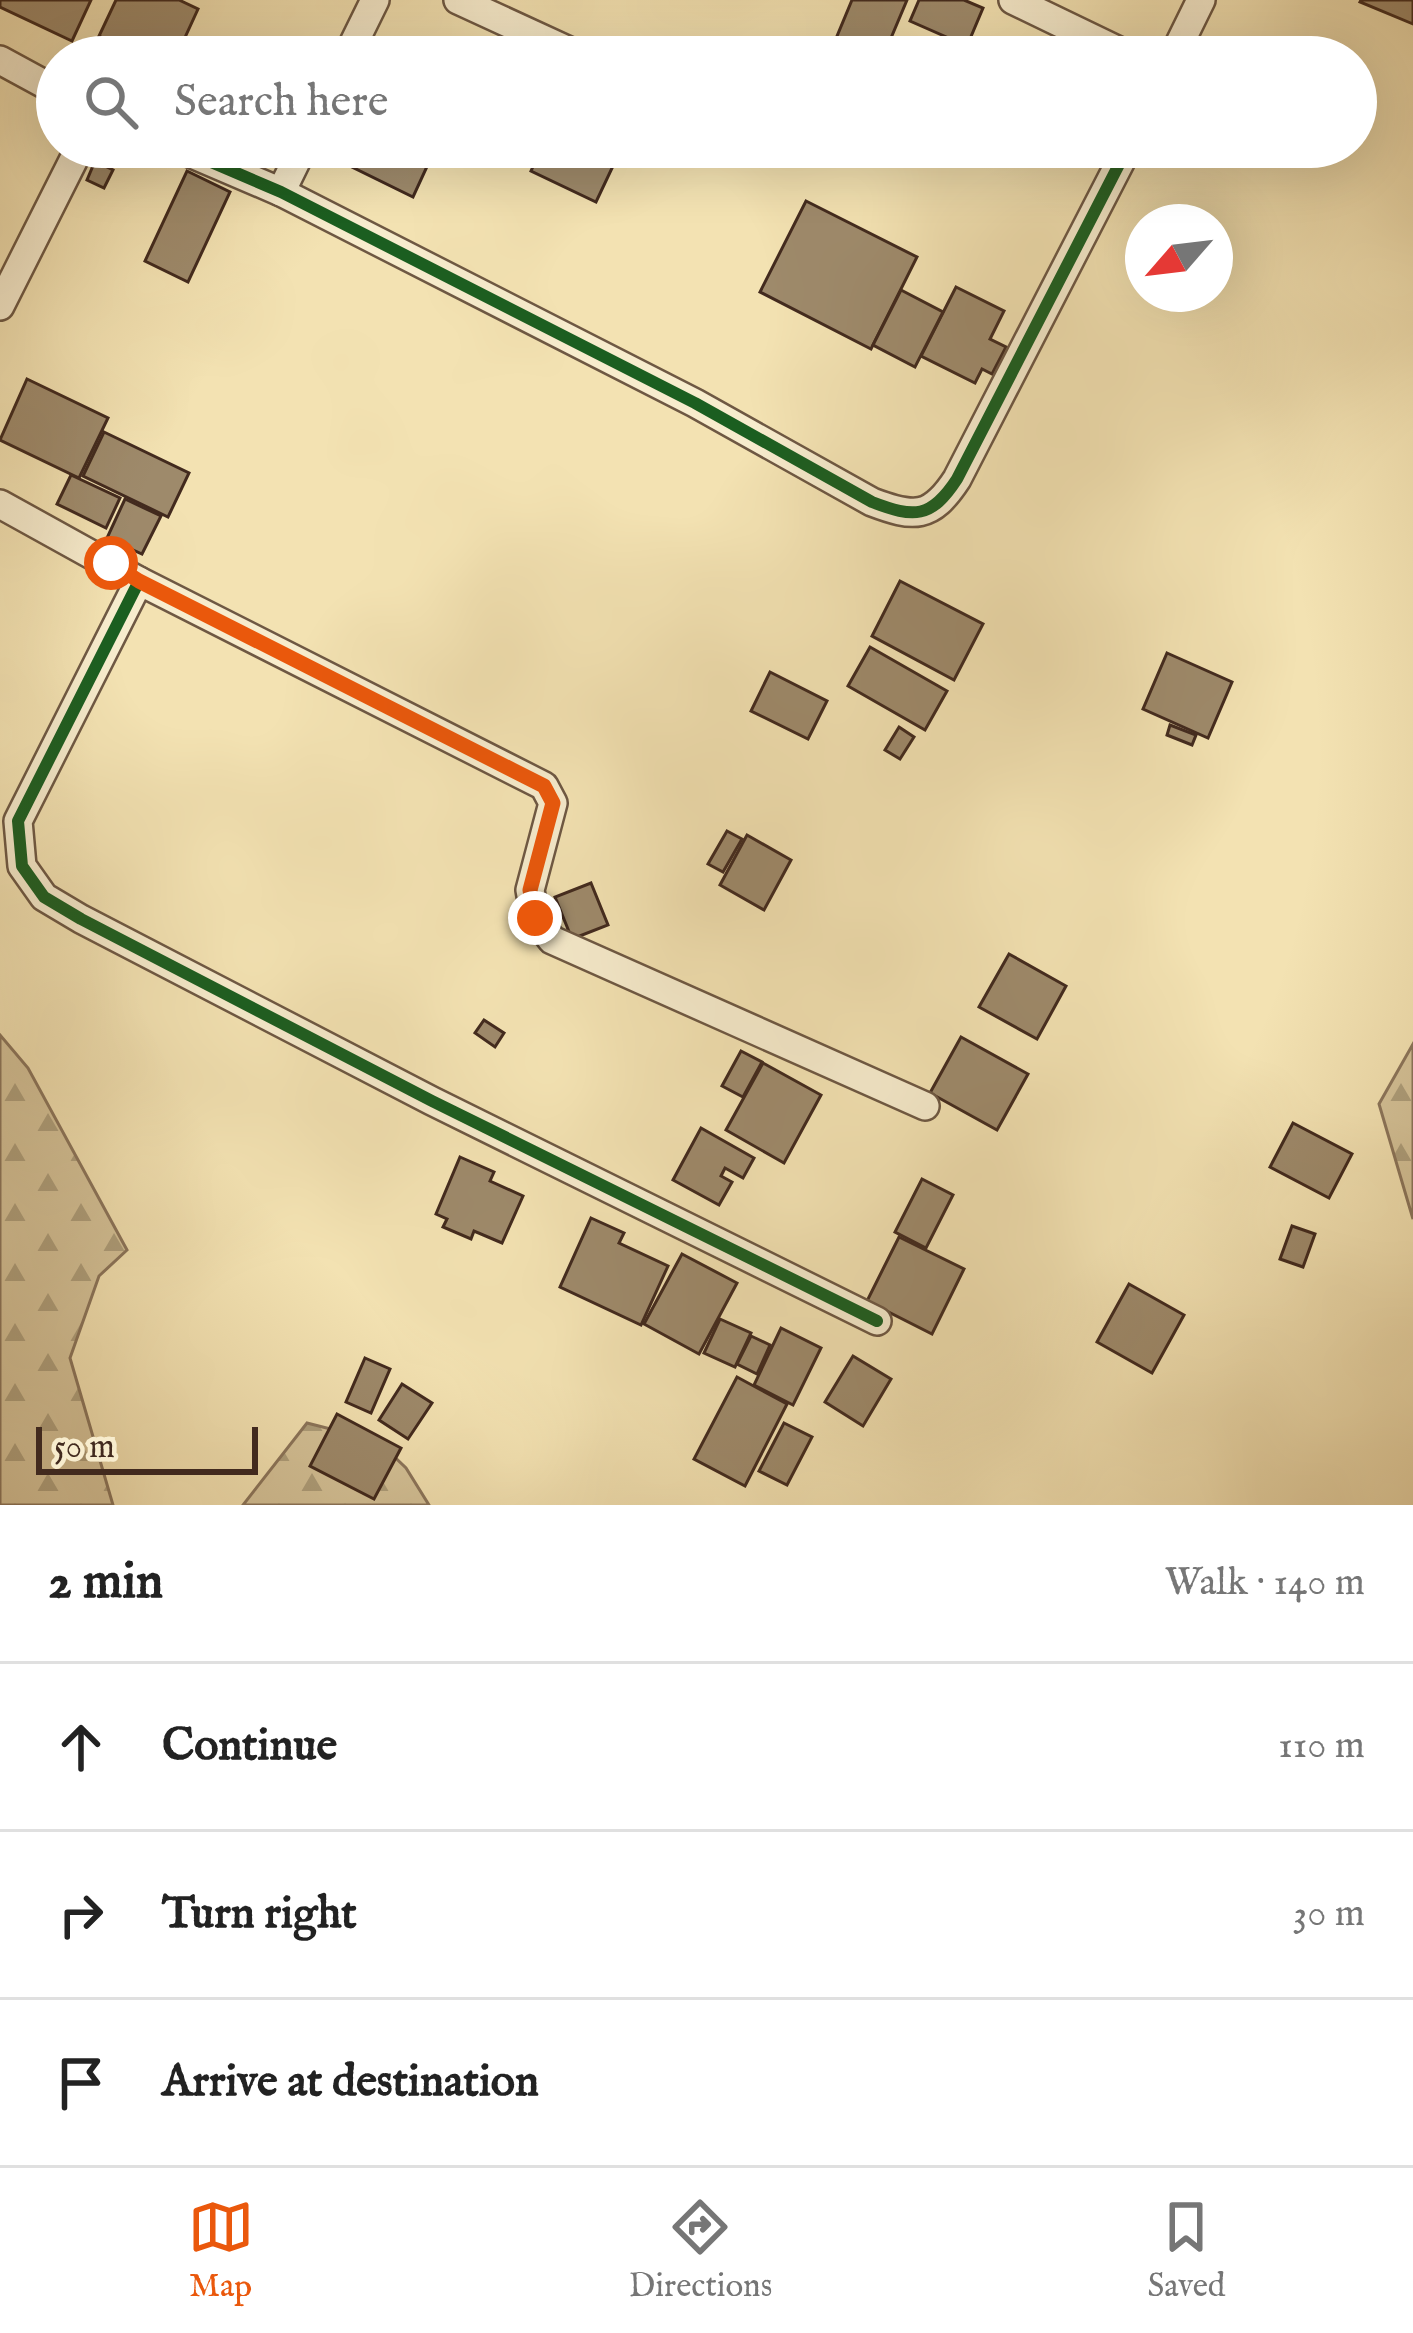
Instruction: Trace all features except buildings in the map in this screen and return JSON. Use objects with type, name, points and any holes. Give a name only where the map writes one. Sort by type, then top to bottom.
[{"type":"street","points":[[357,36],[375,0]]},
{"type":"street","points":[[458,0],[536,36]]},
{"type":"street","points":[[1013,0],[1088,36]]},
{"type":"street","points":[[1183,36],[1201,0]]},
{"type":"street","points":[[0,60],[36,80]]},
{"type":"street","points":[[0,306],[69,168]]},
{"type":"street","points":[[225,168],[694,403],[900,513],[923,513],[943,501],[1118,168]]},
{"type":"street","points":[[280,192],[292,168]]},
{"type":"street","points":[[0,504],[139,581],[544,786],[553,803],[530,890],[535,918],[552,940],[925,1106]]},
{"type":"street","points":[[139,581],[18,821],[22,866],[44,897],[411,1090],[877,1321]]},
{"type":"green space","points":[[0,1035],[28,1068],[127,1250],[99,1276],[70,1358],[113,1505],[0,1505]]},
{"type":"green space","points":[[1413,1044],[1413,1219],[1379,1104]]},
{"type":"green space","points":[[307,1423],[378,1441],[406,1468],[429,1505],[243,1505]]},
{"type":"cycle path","points":[[225,168],[695,403],[872,502],[910,512],[939,502],[957,479],[1117,168]]},
{"type":"cycle path","points":[[139,581],[18,821],[22,866],[44,897],[432,1101],[877,1321]]},
{"type":"route","points":[[111,563],[544,786],[553,803],[530,890],[535,918]]}]
